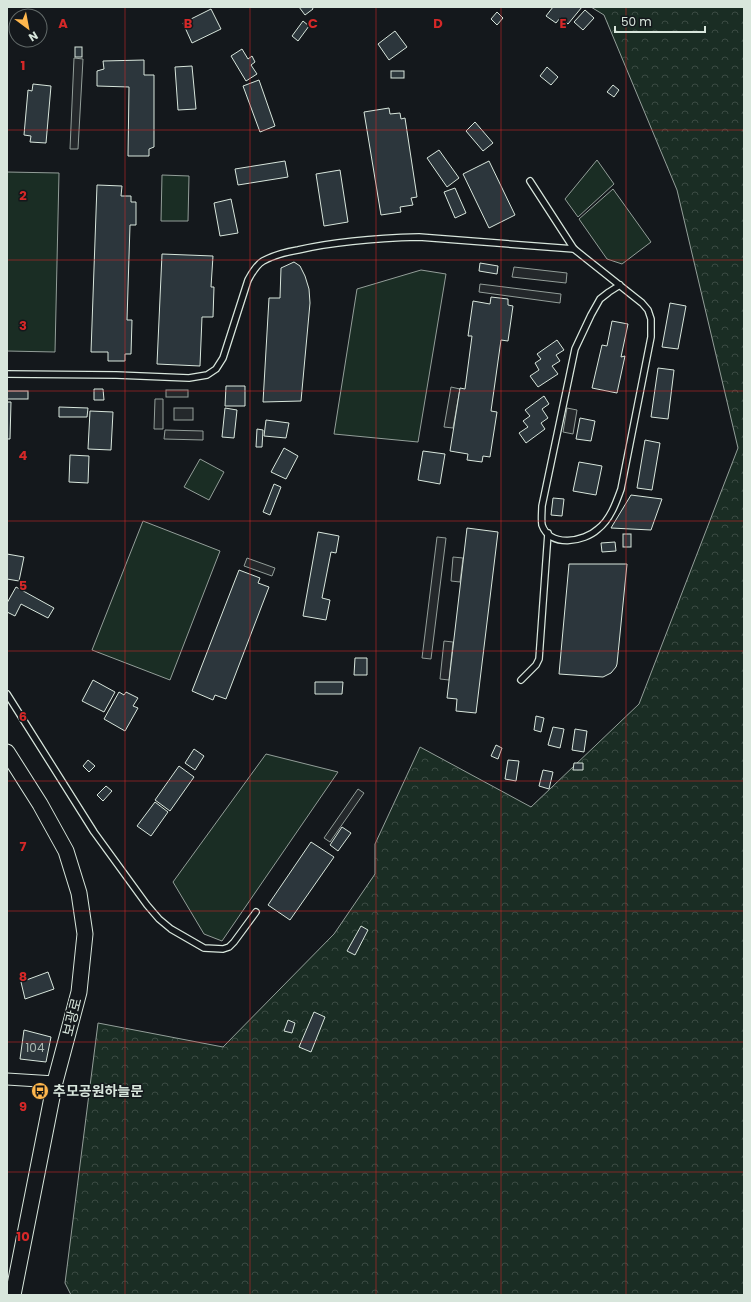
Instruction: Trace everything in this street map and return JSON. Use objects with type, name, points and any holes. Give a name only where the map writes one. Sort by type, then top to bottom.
[{"type":"main road","name":"보광로","points":[[7,752],[40,804],[66,851],[79,893],[85,934],[78,992],[55,1082],[13,1295]]},
{"type":"street","points":[[7,1079],[55,1082]]},
{"type":"lane","points":[[530,181],[574,249],[620,285],[642,303],[648,310],[652,319],[651,337],[621,489],[615,504],[605,521],[595,532],[578,539],[567,541],[556,539],[548,533],[542,524],[542,506],[575,349],[590,315],[600,299],[620,285]]},
{"type":"lane","points":[[7,374],[116,375],[189,378],[207,375],[216,369],[223,358],[248,280],[254,269],[271,257],[304,248],[397,237],[419,237],[574,249]]},
{"type":"lane","points":[[521,680],[539,660],[548,533]]},
{"type":"lane","points":[[7,694],[94,832],[147,905],[159,919],[171,929],[204,948],[223,949],[234,942],[256,912]]},
{"type":"green space","points":[[591,7],[744,7],[744,1295],[71,1295],[65,1283],[98,1023],[223,1047],[334,934],[375,874],[375,844],[420,747],[531,807],[639,704],[738,448],[677,190],[604,15]]},
{"type":"green space","points":[[597,160],[614,184],[578,217],[565,199]]},
{"type":"green space","points":[[7,172],[59,173],[55,352],[7,351]]},
{"type":"green space","points":[[162,175],[189,176],[188,221],[161,221]]},
{"type":"green space","points":[[613,189],[651,242],[622,264],[607,259],[579,219]]},
{"type":"green space","points":[[421,270],[446,274],[418,442],[334,434],[357,289]]},
{"type":"green space","points":[[200,459],[224,472],[209,500],[184,487]]},
{"type":"green space","points":[[143,521],[220,551],[170,680],[92,650]]},
{"type":"green space","points":[[266,754],[338,772],[222,941],[204,934],[173,882]]},
{"type":"shaded area","points":[[74,58],[83,59],[78,149],[70,149]]},
{"type":"shaded area","points":[[514,267],[567,273],[566,283],[512,277]]},
{"type":"shaded area","points":[[480,284],[561,294],[560,303],[479,292]]},
{"type":"shaded area","points":[[451,387],[460,389],[453,428],[444,427]]},
{"type":"shaded area","points":[[166,390],[188,390],[188,397],[166,397]]},
{"type":"shaded area","points":[[155,399],[163,399],[163,429],[154,429]]},
{"type":"shaded area","points":[[174,408],[193,408],[193,420],[174,420]]},
{"type":"shaded area","points":[[567,408],[577,410],[573,434],[563,432]]},
{"type":"shaded area","points":[[165,430],[203,431],[203,440],[164,439]]},
{"type":"shaded area","points":[[437,537],[446,538],[431,659],[422,658]]},
{"type":"shaded area","points":[[453,557],[463,558],[460,582],[451,581]]},
{"type":"shaded area","points":[[247,558],[275,568],[272,576],[244,566]]},
{"type":"shaded area","points":[[444,641],[453,642],[449,680],[440,679]]},
{"type":"shaded area","points":[[358,789],[364,793],[330,842],[324,838]]},
{"type":"building","points":[[299,7],[312,7],[313,9],[305,15]]},
{"type":"building","points":[[553,7],[582,7],[568,24],[560,18],[556,23],[546,16]]},
{"type":"building","points":[[211,9],[221,29],[192,43],[183,23]]},
{"type":"building","points":[[585,10],[594,18],[583,30],[574,22]]},
{"type":"building","points":[[497,12],[503,18],[497,25],[491,19]]},
{"type":"building","points":[[303,21],[309,26],[298,41],[292,36]]},
{"type":"building","points":[[395,31],[407,47],[389,60],[378,44]]},
{"type":"building","points":[[75,47],[82,47],[82,57],[75,57]]},
{"type":"building","points":[[242,49],[248,59],[252,56],[255,62],[251,65],[257,74],[246,81],[231,56]]},
{"type":"building","points":[[144,60],[144,75],[154,75],[154,147],[149,149],[149,156],[128,156],[129,87],[97,86],[97,71],[104,69],[103,61]]},
{"type":"building","points":[[192,66],[196,109],[178,110],[175,67]]},
{"type":"building","points":[[547,67],[558,77],[551,85],[540,76]]},
{"type":"building","points":[[391,71],[404,71],[404,78],[391,78]]},
{"type":"building","points":[[259,80],[275,126],[260,132],[243,86]]},
{"type":"building","points":[[33,84],[51,86],[46,143],[30,142],[31,136],[24,135],[28,90],[32,91]]},
{"type":"building","points":[[613,85],[619,90],[614,97],[607,92]]},
{"type":"building","points":[[389,108],[390,114],[400,113],[401,119],[405,118],[417,197],[411,198],[413,205],[400,207],[401,212],[381,215],[364,112]]},
{"type":"building","points":[[475,122],[493,143],[483,151],[466,131]]},
{"type":"building","points":[[439,150],[459,178],[447,187],[427,158]]},
{"type":"building","points":[[285,161],[288,177],[238,185],[235,169]]},
{"type":"building","points":[[489,161],[515,215],[489,228],[463,174]]},
{"type":"building","points":[[340,170],[348,222],[324,226],[316,174]]},
{"type":"building","points":[[97,185],[122,186],[121,196],[131,196],[131,202],[136,202],[136,225],[130,225],[127,320],[132,320],[131,354],[125,354],[125,361],[108,361],[108,352],[91,352]]},
{"type":"building","points":[[455,188],[466,213],[455,218],[444,192]]},
{"type":"building","points":[[231,199],[238,233],[220,236],[214,203]]},
{"type":"building","points":[[162,254],[213,256],[211,287],[214,287],[213,317],[202,317],[200,366],[157,364]]},
{"type":"building","points":[[294,262],[300,266],[305,276],[309,289],[310,303],[301,401],[263,402],[269,298],[280,298],[281,268]]},
{"type":"building","points":[[480,263],[498,266],[497,274],[479,271]]},
{"type":"building","points":[[491,297],[508,299],[508,305],[513,306],[508,341],[501,340],[491,411],[497,412],[490,457],[483,456],[482,462],[467,460],[468,454],[450,451],[460,388],[465,389],[472,336],[468,336],[473,301],[490,304]]},
{"type":"building","points":[[670,303],[686,306],[678,349],[662,347]]},
{"type":"building","points":[[612,321],[628,324],[621,357],[625,356],[617,393],[592,388],[602,345],[607,346]]},
{"type":"building","points":[[557,340],[564,350],[556,355],[560,361],[552,366],[558,374],[538,387],[530,376],[539,370],[535,363],[541,359],[537,354]]},
{"type":"building","points":[[658,368],[674,370],[668,419],[651,417]]},
{"type":"building","points":[[226,386],[245,386],[245,406],[225,406]]},
{"type":"building","points":[[94,389],[103,389],[104,400],[94,400]]},
{"type":"building","points":[[7,391],[28,391],[28,399],[7,399]]},
{"type":"building","points":[[544,396],[549,404],[542,409],[548,418],[541,423],[545,429],[526,443],[519,433],[528,427],[523,421],[530,416],[525,410]]},
{"type":"building","points":[[7,402],[11,402],[10,439],[7,439]]},
{"type":"building","points":[[59,407],[88,408],[87,417],[59,417]]},
{"type":"building","points":[[225,408],[237,410],[234,438],[222,437]]},
{"type":"building","points":[[90,411],[113,412],[111,450],[88,449]]},
{"type":"building","points":[[580,418],[595,421],[591,441],[576,439]]},
{"type":"building","points":[[266,420],[289,423],[286,438],[264,436]]},
{"type":"building","points":[[257,429],[263,430],[262,447],[256,447]]},
{"type":"building","points":[[645,440],[660,443],[652,490],[637,488]]},
{"type":"building","points":[[284,448],[298,456],[286,479],[271,472]]},
{"type":"building","points":[[423,451],[445,454],[440,484],[418,480]]},
{"type":"building","points":[[70,455],[89,456],[88,483],[69,482]]},
{"type":"building","points":[[579,462],[602,466],[596,495],[573,491]]},
{"type":"building","points":[[274,484],[281,487],[270,515],[263,512]]},
{"type":"building","points":[[631,495],[662,499],[651,530],[611,528]]},
{"type":"building","points":[[553,498],[564,499],[562,516],[551,515]]},
{"type":"building","points":[[467,528],[498,532],[476,713],[456,711],[457,699],[447,698]]},
{"type":"building","points":[[318,532],[339,536],[336,553],[331,552],[322,598],[330,600],[326,620],[303,616]]},
{"type":"building","points":[[623,534],[631,534],[631,547],[623,547]]},
{"type":"building","points":[[615,542],[616,551],[602,552],[601,543]]},
{"type":"building","points":[[7,554],[24,557],[19,581],[7,579]]},
{"type":"building","points":[[569,564],[627,564],[617,664],[611,673],[603,677],[559,674]]},
{"type":"building","points":[[239,570],[260,578],[258,583],[269,587],[226,699],[215,695],[213,700],[192,691]]},
{"type":"building","points":[[16,587],[54,608],[48,618],[21,604],[15,616],[7,612],[7,603]]},
{"type":"building","points":[[355,658],[367,658],[367,675],[354,675]]},
{"type":"building","points":[[93,680],[115,692],[104,712],[82,701]]},
{"type":"building","points":[[315,682],[343,682],[342,694],[315,694]]},
{"type":"building","points":[[119,692],[124,695],[126,692],[138,698],[133,706],[138,708],[125,731],[104,719]]},
{"type":"building","points":[[536,716],[544,718],[541,732],[534,730]]},
{"type":"building","points":[[553,727],[564,729],[560,748],[548,745]]},
{"type":"building","points":[[575,729],[587,731],[584,752],[572,750]]},
{"type":"building","points":[[496,745],[502,748],[498,759],[491,756]]},
{"type":"building","points":[[194,749],[204,756],[195,770],[185,763]]},
{"type":"building","points":[[88,760],[95,766],[89,772],[83,766]]},
{"type":"building","points":[[508,760],[519,761],[516,781],[505,779]]},
{"type":"building","points":[[574,763],[583,763],[583,770],[573,770]]},
{"type":"building","points":[[179,766],[194,777],[170,811],[155,800]]},
{"type":"building","points":[[543,770],[553,772],[549,789],[539,786]]},
{"type":"building","points":[[106,786],[112,791],[103,801],[97,795]]},
{"type":"building","points":[[155,802],[168,812],[151,836],[137,826]]},
{"type":"building","points":[[342,827],[351,833],[338,851],[330,845]]},
{"type":"building","points":[[311,842],[334,857],[290,920],[268,905]]},
{"type":"building","points":[[361,926],[368,930],[355,955],[347,951]]},
{"type":"building","points":[[48,972],[54,989],[25,999],[21,982]]},
{"type":"building","points":[[314,1012],[325,1017],[311,1052],[299,1047]]},
{"type":"building","points":[[288,1020],[295,1023],[292,1033],[284,1031]]},
{"type":"building","points":[[24,1030],[51,1037],[46,1062],[20,1059]]},
{"type":"place","name":"추모공원하늘문","points":[[40,1091]]}]
